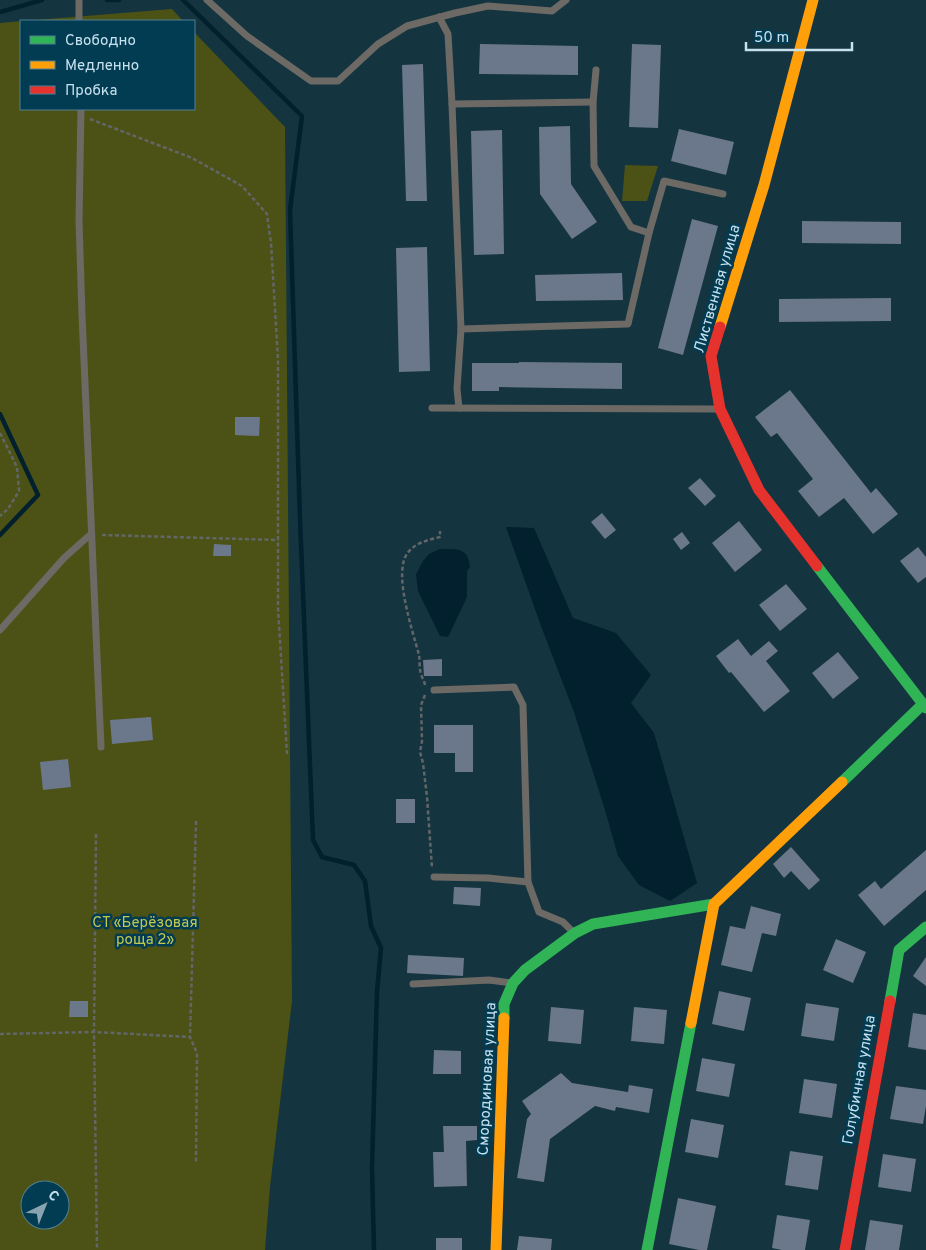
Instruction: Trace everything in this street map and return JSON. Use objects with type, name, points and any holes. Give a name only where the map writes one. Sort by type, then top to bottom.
[{"type":"street","name":"Лиственная улица","points":[[813,0],[764,185],[711,356],[720,409],[759,490],[925,706]]},
{"type":"street","points":[[647,1250],[714,904],[925,706]]},
{"type":"street","name":"Смородиновая улица","points":[[496,1250],[504,1004],[512,983],[525,970],[575,933],[593,924],[714,904]]},
{"type":"street","name":"Голубичная улица","points":[[845,1250],[899,950],[926,927]]},
{"type":"lane","points":[[79,0],[80,20]]},
{"type":"lane","points":[[207,0],[247,36],[311,81],[338,81],[378,44],[407,26],[488,6],[552,11],[566,0]]},
{"type":"lane","points":[[439,18],[448,34],[452,104],[461,329],[457,388],[459,408]]},
{"type":"lane","points":[[596,70],[593,102],[594,166],[631,227],[649,232]]},
{"type":"lane","points":[[452,104],[593,102]]},
{"type":"lane","points":[[82,112],[79,220],[101,747]]},
{"type":"lane","points":[[461,329],[628,324],[649,232],[664,181],[723,194]]},
{"type":"lane","points":[[432,408],[720,409]]},
{"type":"lane","points":[[0,630],[64,558],[91,534]]},
{"type":"lane","points":[[434,690],[514,687],[523,705],[528,882],[539,912],[563,922],[575,933]]},
{"type":"lane","points":[[434,877],[488,878],[528,882]]},
{"type":"lane","points":[[413,984],[489,980],[512,983]]},
{"type":"path","points":[[82,112],[192,158],[242,186],[267,214],[271,243],[278,359],[278,608],[287,754]]},
{"type":"path","points":[[0,433],[17,467],[18,491],[8,509],[0,516]]},
{"type":"path","points":[[434,877],[427,797],[420,752],[422,742],[421,705],[425,694],[425,682],[421,674],[404,596],[402,566],[407,554],[420,542],[440,537],[440,531]]},
{"type":"path","points":[[91,534],[278,540]]},
{"type":"path","points":[[196,821],[190,1037],[197,1054],[196,1162]]},
{"type":"path","points":[[96,834],[94,1032],[97,1250]]},
{"type":"path","points":[[0,1034],[94,1032],[190,1037]]},
{"type":"green space","points":[[172,9],[182,20],[35,20]]},
{"type":"green space","name":"СТ «Берёзовая роща 2»","points":[[20,21],[20,110],[195,110],[195,33],[285,127],[292,1001],[270,1187],[265,1250],[0,1250],[0,23]]},
{"type":"green space","points":[[625,165],[658,166],[647,201],[622,201]]},
{"type":"water","points":[[506,527],[534,528],[573,618],[616,633],[651,675],[631,703],[654,733],[697,883],[670,901],[639,885],[618,856],[574,712]]},
{"type":"water","points":[[440,549],[461,550],[467,556],[470,567],[467,571],[467,597],[448,637],[440,636],[418,591],[416,574],[429,554]]},
{"type":"building","points":[[480,44],[578,46],[578,75],[479,74]]},
{"type":"building","points":[[632,44],[661,45],[658,128],[629,127]]},
{"type":"building","points":[[423,64],[427,201],[406,201],[402,65]]},
{"type":"building","points":[[570,126],[571,184],[597,222],[572,239],[540,194],[539,127]]},
{"type":"building","points":[[679,129],[734,142],[726,175],[671,161]]},
{"type":"building","points":[[502,130],[504,254],[474,255],[471,131]]},
{"type":"building","points":[[692,219],[718,226],[683,355],[658,348]]},
{"type":"building","points":[[802,221],[901,222],[901,244],[802,243]]},
{"type":"building","points":[[427,247],[430,371],[399,372],[396,248]]},
{"type":"building","points":[[622,273],[623,300],[536,301],[535,275]]},
{"type":"building","points":[[891,298],[891,321],[779,322],[779,299]]},
{"type":"building","points":[[472,363],[622,363],[622,389],[499,387],[499,391],[472,391]]},
{"type":"building","points":[[790,390],[871,493],[876,488],[898,514],[873,534],[844,498],[819,517],[798,491],[813,479],[777,433],[771,437],[755,417]]},
{"type":"building","points":[[235,417],[260,417],[259,436],[235,435]]},
{"type":"building","points":[[700,478],[716,496],[705,506],[688,488]]},
{"type":"building","points":[[602,513],[616,530],[605,539],[591,522]]},
{"type":"building","points":[[739,521],[762,550],[735,572],[712,543]]},
{"type":"building","points":[[682,532],[690,543],[681,550],[673,539]]},
{"type":"building","points":[[214,544],[231,545],[231,556],[213,556]]},
{"type":"building","points":[[918,547],[926,557],[926,577],[918,583],[900,561]]},
{"type":"building","points":[[786,584],[807,609],[780,631],[759,605]]},
{"type":"building","points":[[738,639],[751,656],[769,641],[778,651],[766,661],[790,691],[764,712],[716,656]]},
{"type":"building","points":[[838,652],[859,678],[833,699],[812,673]]},
{"type":"building","points":[[442,659],[442,676],[424,676],[423,660]]},
{"type":"building","points":[[151,717],[153,740],[112,744],[110,720]]},
{"type":"building","points":[[434,725],[473,725],[473,772],[455,772],[455,753],[434,753]]},
{"type":"building","points":[[68,759],[71,787],[43,790],[40,762]]},
{"type":"building","points":[[396,799],[415,799],[415,823],[396,823]]},
{"type":"building","points":[[791,847],[820,880],[809,890],[791,871],[784,878],[773,864]]},
{"type":"building","points":[[926,850],[926,890],[884,926],[858,895],[875,881],[881,889]]},
{"type":"building","points":[[454,887],[481,888],[480,906],[453,904]]},
{"type":"building","points":[[751,906],[781,914],[776,936],[762,933],[752,972],[721,965],[730,926],[745,929]]},
{"type":"building","points":[[836,939],[866,952],[853,983],[823,970]]},
{"type":"building","points":[[408,955],[464,958],[463,976],[407,973]]},
{"type":"building","points":[[926,957],[926,986],[913,976]]},
{"type":"building","points":[[719,991],[751,998],[744,1031],[712,1024]]},
{"type":"building","points":[[70,1001],[88,1001],[88,1017],[69,1017]]},
{"type":"building","points":[[806,1003],[839,1008],[834,1041],[801,1036]]},
{"type":"building","points":[[551,1007],[584,1010],[581,1044],[548,1041]]},
{"type":"building","points":[[634,1007],[667,1010],[664,1044],[631,1041]]},
{"type":"building","points":[[913,1013],[926,1015],[926,1050],[908,1047]]},
{"type":"building","points":[[434,1050],[461,1051],[461,1074],[433,1074]]},
{"type":"building","points":[[702,1058],[735,1064],[729,1097],[696,1091]]},
{"type":"building","points":[[561,1073],[572,1083],[628,1092],[629,1085],[653,1089],[649,1113],[616,1107],[615,1111],[595,1106],[550,1139],[544,1182],[517,1178],[527,1119],[531,1114],[522,1101]]},
{"type":"building","points":[[804,1079],[837,1084],[832,1118],[799,1113]]},
{"type":"building","points":[[896,1086],[926,1090],[923,1124],[890,1119]]},
{"type":"building","points":[[691,1119],[724,1125],[718,1158],[685,1152]]},
{"type":"building","points":[[443,1126],[477,1126],[477,1140],[466,1141],[467,1186],[434,1187],[433,1152],[444,1152]]},
{"type":"building","points":[[790,1151],[823,1156],[818,1190],[785,1185]]},
{"type":"building","points":[[883,1154],[916,1159],[911,1192],[878,1187]]},
{"type":"building","points":[[678,1198],[716,1206],[707,1250],[669,1244]]},
{"type":"building","points":[[777,1215],[810,1220],[805,1250],[772,1248]]},
{"type":"building","points":[[870,1220],[903,1225],[899,1250],[865,1250]]},
{"type":"building","points":[[519,1236],[552,1239],[551,1250],[517,1250]]},
{"type":"building","points":[[436,1238],[462,1238],[462,1250],[436,1250]]},
{"type":"waterway","points":[[0,12],[42,0]]},
{"type":"waterway","points":[[107,0],[119,0]]},
{"type":"waterway","points":[[183,0],[302,116],[290,210],[313,840],[322,857],[354,865],[365,881],[371,926],[381,948],[377,992],[372,1168],[374,1250]]},
{"type":"waterway","points":[[0,414],[38,495],[0,535]]},
{"type":"traffic: fast","points":[[817,566],[926,708]]},
{"type":"traffic: fast","points":[[842,782],[923,704]]},
{"type":"traffic: fast","points":[[504,1018],[504,1004],[513,983],[525,970],[575,933],[593,924],[714,904]]},
{"type":"traffic: fast","points":[[890,1001],[899,950],[926,927]]},
{"type":"traffic: fast","points":[[647,1250],[691,1023]]},
{"type":"traffic: slow","points":[[720,327],[764,185],[813,0]]},
{"type":"traffic: slow","points":[[691,1023],[714,904],[842,782]]},
{"type":"traffic: slow","points":[[496,1250],[504,1018]]},
{"type":"traffic: jam","points":[[720,327],[711,356],[720,409],[759,490],[817,566]]},
{"type":"traffic: jam","points":[[845,1250],[890,1001]]}]
